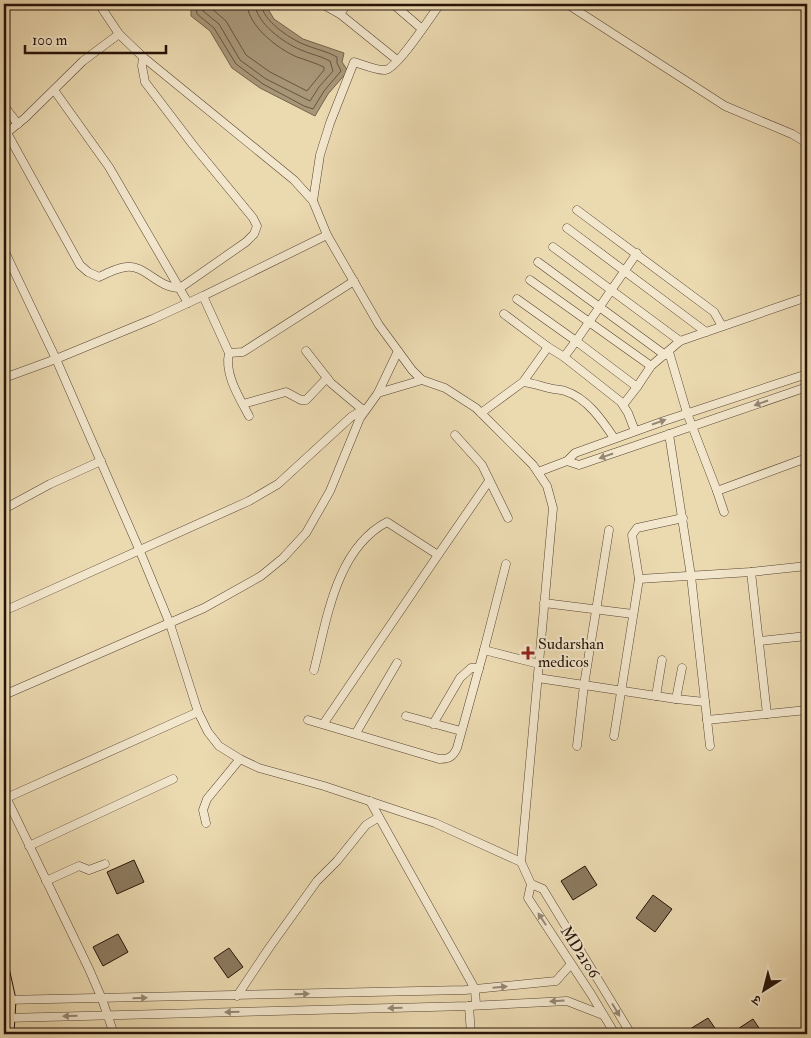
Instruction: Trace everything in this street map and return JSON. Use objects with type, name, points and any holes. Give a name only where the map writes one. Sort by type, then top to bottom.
[{"type":"main road","points":[[4,973],[8,1034]]},
{"type":"street","name":"MD2106","points":[[99,4],[119,34],[143,57],[294,180],[313,201],[327,235],[379,325],[412,370],[422,380],[445,388],[476,408],[534,464],[547,486],[553,508],[521,862],[531,884],[528,898],[615,1034]]},
{"type":"street","points":[[322,4],[340,14],[397,60]]},
{"type":"street","points":[[340,14],[347,4]]},
{"type":"street","points":[[393,4],[422,29]]},
{"type":"street","points":[[313,201],[320,154],[354,62],[384,70],[391,67],[440,4]]},
{"type":"street","points":[[567,4],[725,106],[792,134],[807,143]]},
{"type":"street","points":[[119,34],[83,61],[18,124],[5,134],[80,265],[99,277],[126,266],[135,267],[170,288],[180,288],[246,242],[254,234],[257,226],[253,218],[193,145],[146,82],[142,66],[143,57]]},
{"type":"street","points":[[54,90],[110,167],[188,303]]},
{"type":"street","points":[[4,106],[18,124]]},
{"type":"street","points":[[577,210],[714,312],[722,326]]},
{"type":"street","points":[[567,228],[706,332]]},
{"type":"street","points":[[4,378],[56,359],[188,303],[327,235]]},
{"type":"street","points":[[553,247],[680,341]]},
{"type":"street","points":[[4,250],[56,359],[139,549],[170,624],[198,712],[208,732],[219,746],[240,760],[259,768],[324,786],[435,823],[521,862]]},
{"type":"street","points":[[564,358],[637,254]]},
{"type":"street","points":[[538,262],[667,353],[724,512]]},
{"type":"street","points":[[530,280],[651,366]]},
{"type":"street","points":[[229,353],[243,352],[354,281]]},
{"type":"street","points":[[203,296],[229,353],[228,368],[249,416]]},
{"type":"street","points":[[623,406],[651,366],[680,341],[807,297]]},
{"type":"street","points":[[517,299],[576,340],[637,387]]},
{"type":"street","points":[[504,314],[621,402],[635,431]]},
{"type":"street","points":[[481,413],[523,382],[548,347]]},
{"type":"street","points":[[306,351],[327,378],[365,408]]},
{"type":"street","points":[[4,695],[204,608],[255,580],[283,558],[306,533],[330,492],[360,418],[365,408],[378,393],[398,351]]},
{"type":"street","points":[[538,472],[567,461],[575,453],[614,438],[807,374]]},
{"type":"street","points":[[243,404],[286,392],[306,400],[327,378]]},
{"type":"street","points":[[378,393],[422,380]]},
{"type":"street","points":[[523,382],[564,390],[575,395],[600,416],[614,438]]},
{"type":"street","points":[[567,461],[579,465],[807,387]]},
{"type":"street","points":[[4,611],[139,549],[249,502],[278,484],[351,417],[365,408]]},
{"type":"street","points":[[669,434],[691,576],[710,746]]},
{"type":"street","points":[[455,436],[482,465],[508,518]]},
{"type":"street","points":[[717,491],[801,460],[807,468]]},
{"type":"street","points":[[4,509],[50,484],[101,461]]},
{"type":"street","points":[[324,723],[490,481]]},
{"type":"street","points":[[614,736],[639,580],[632,534],[637,528],[683,518]]},
{"type":"street","points":[[314,670],[337,584],[346,564],[373,531],[387,522],[438,555]]},
{"type":"street","points":[[577,746],[584,685],[609,530]]},
{"type":"street","points":[[308,720],[324,723],[439,759],[447,759],[454,755],[506,564]]},
{"type":"street","points":[[639,580],[807,566]]},
{"type":"street","points":[[751,572],[767,714]]},
{"type":"street","points":[[544,603],[633,614]]},
{"type":"street","points":[[759,641],[807,636]]},
{"type":"street","points":[[484,650],[539,664]]},
{"type":"street","points":[[656,696],[662,660]]},
{"type":"street","points":[[356,733],[397,663]]},
{"type":"street","points":[[433,724],[460,678],[471,668],[479,668]]},
{"type":"street","points":[[676,699],[682,668]]},
{"type":"street","points":[[538,678],[705,702]]},
{"type":"street","points":[[707,720],[807,710]]},
{"type":"street","points":[[114,1034],[102,999],[4,797],[198,712]]},
{"type":"street","points":[[406,716],[461,731]]},
{"type":"street","points":[[206,823],[203,810],[206,799],[240,760]]},
{"type":"street","points":[[29,846],[173,779]]},
{"type":"street","points":[[370,802],[475,989],[471,1034]]},
{"type":"street","points":[[237,996],[318,881],[366,825],[379,817]]},
{"type":"street","points":[[46,881],[80,866],[89,870],[105,864]]},
{"type":"street","name":"MD2106","points":[[531,884],[543,889],[631,1034]]},
{"type":"street","points":[[7,1000],[475,989],[556,982],[571,964]]},
{"type":"street","points":[[454,990],[456,1006]]},
{"type":"street","points":[[7,1018],[473,1006],[567,1001],[603,1015]]},
{"type":"water","points":[[191,4],[265,4],[274,19],[303,39],[344,53],[342,62],[348,71],[328,94],[315,116],[260,88],[232,68],[210,31],[191,16]]},
{"type":"building","points":[[134,860],[144,882],[117,894],[107,872]]},
{"type":"building","points":[[585,866],[597,885],[573,900],[561,881]]},
{"type":"building","points":[[653,895],[672,909],[655,932],[636,918]]},
{"type":"building","points":[[118,934],[128,952],[103,966],[93,947]]},
{"type":"building","points":[[229,948],[243,967],[228,978],[214,958]]},
{"type":"building","points":[[708,1018],[719,1034],[694,1034],[690,1029]]},
{"type":"building","points":[[753,1019],[763,1034],[730,1034]]},
{"type":"place","name":"Sudarshan medicos","points":[[528,653]]}]
